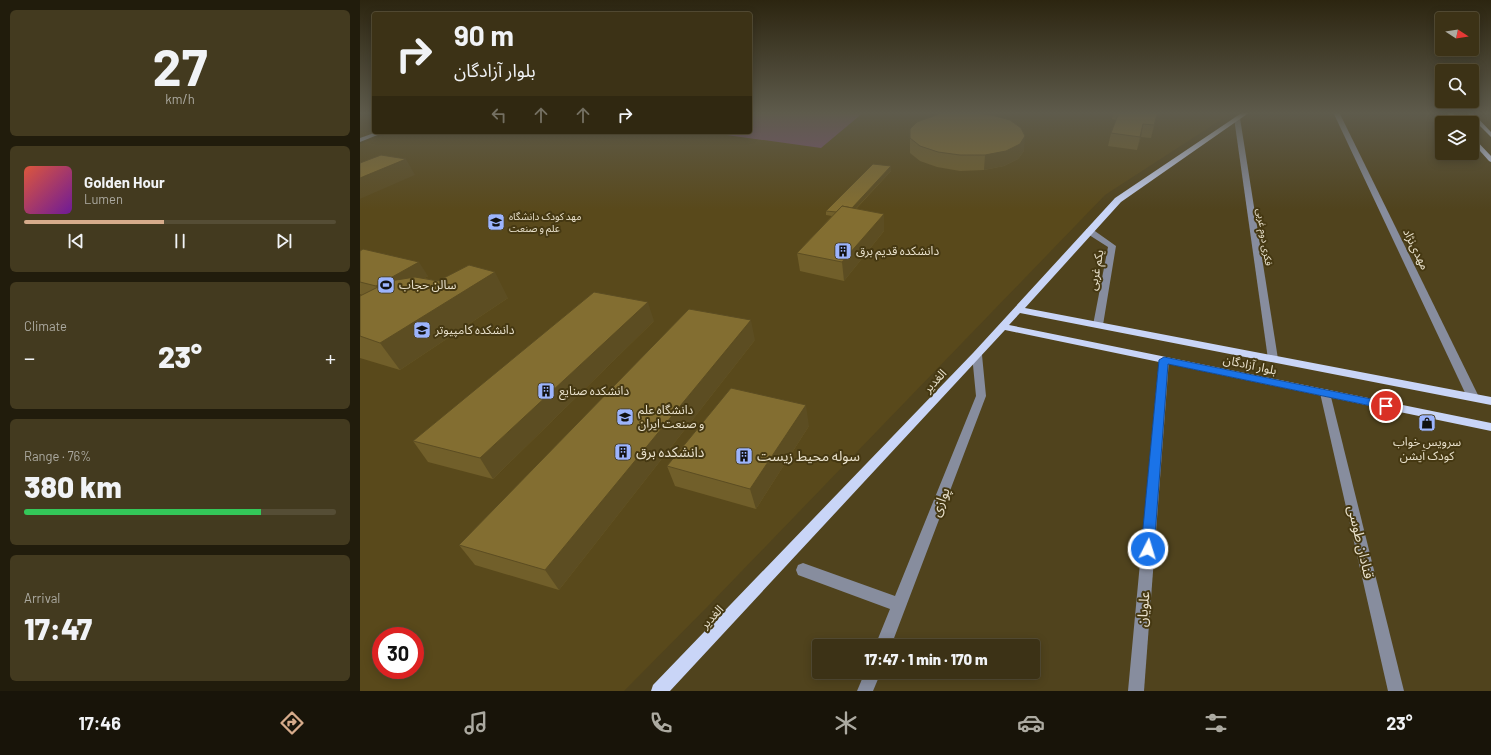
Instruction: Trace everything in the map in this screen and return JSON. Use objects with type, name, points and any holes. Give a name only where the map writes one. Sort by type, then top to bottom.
[{"type":"main road","name":"الغدیر","points":[[659,691],[978,355],[1118,200],[1199,144]]},
{"type":"main road","points":[[1479,146],[1491,160]]},
{"type":"main road","name":"بلوار آزادگان","points":[[1019,310],[1491,401]]},
{"type":"main road","name":"بلوار آزادگان","points":[[1003,327],[1491,427]]},
{"type":"street","name":"فکری دوم غربی","points":[[1241,144],[1274,359]]},
{"type":"street","name":"مهدی‌نژاد","points":[[1352,144],[1473,397]]},
{"type":"street","name":"یکم غربی","points":[[1089,231],[1112,246],[1098,325]]},
{"type":"street","name":"پوازی","points":[[886,639],[981,396],[978,355]]},
{"type":"street","name":"علویان","points":[[1136,691],[1164,360]]},
{"type":"street","name":"قنادان طوسی","points":[[1325,393],[1396,691]]},
{"type":"street","points":[[803,570],[899,604]]},
{"type":"street","points":[[865,691],[870,679]]},
{"type":"shaded area","name":"دانشگاه علم و صنعت ایران","points":[[360,144],[1183,144],[1105,195],[624,691],[360,691]]},
{"type":"shaded area","points":[[794,144],[825,144],[821,148]]},
{"type":"building","points":[[918,144],[1020,144],[1006,151],[985,155],[960,155],[938,152]]},
{"type":"building","points":[[381,155],[406,159],[360,178],[360,163]]},
{"type":"building","points":[[873,164],[891,166],[852,208],[842,206],[836,212],[826,211]]},
{"type":"building","points":[[842,206],[884,214],[842,262],[797,253]]},
{"type":"building","points":[[363,249],[419,262],[376,286],[360,282],[360,251]]},
{"type":"building","points":[[469,265],[495,272],[380,343],[360,336],[360,296],[390,281],[415,277],[438,281]]},
{"type":"building","points":[[594,292],[648,302],[480,458],[413,441]]},
{"type":"building","name":"دانشکده برق","points":[[689,309],[751,320],[545,570],[459,545]]},
{"type":"building","name":"سوله محیط زیست","points":[[731,388],[806,405],[750,489],[667,466]]},
{"type":"place","name":"مهد کودک دانشگاه علم و صنعت","points":[[496,222]]},
{"type":"place","name":"دانشکده قدیم برق","points":[[843,251]]},
{"type":"place","name":"سالن حجاب","points":[[386,285]]},
{"type":"place","name":"دانشکده کامپیوتر","points":[[422,330]]},
{"type":"place","name":"دانشکده صنایع","points":[[546,391]]},
{"type":"place","name":"دانشگاه علم و صنعت ایران","points":[[625,417]]},
{"type":"place","name":"سرویس خواب کودک آیشن","points":[[1427,423]]},
{"type":"place","name":"دانشکده برق","points":[[623,452]]},
{"type":"place","name":"سوله محیط زیست","points":[[744,456]]},
{"type":"route","points":[[1148,549],[1164,360],[1386,406]]}]
